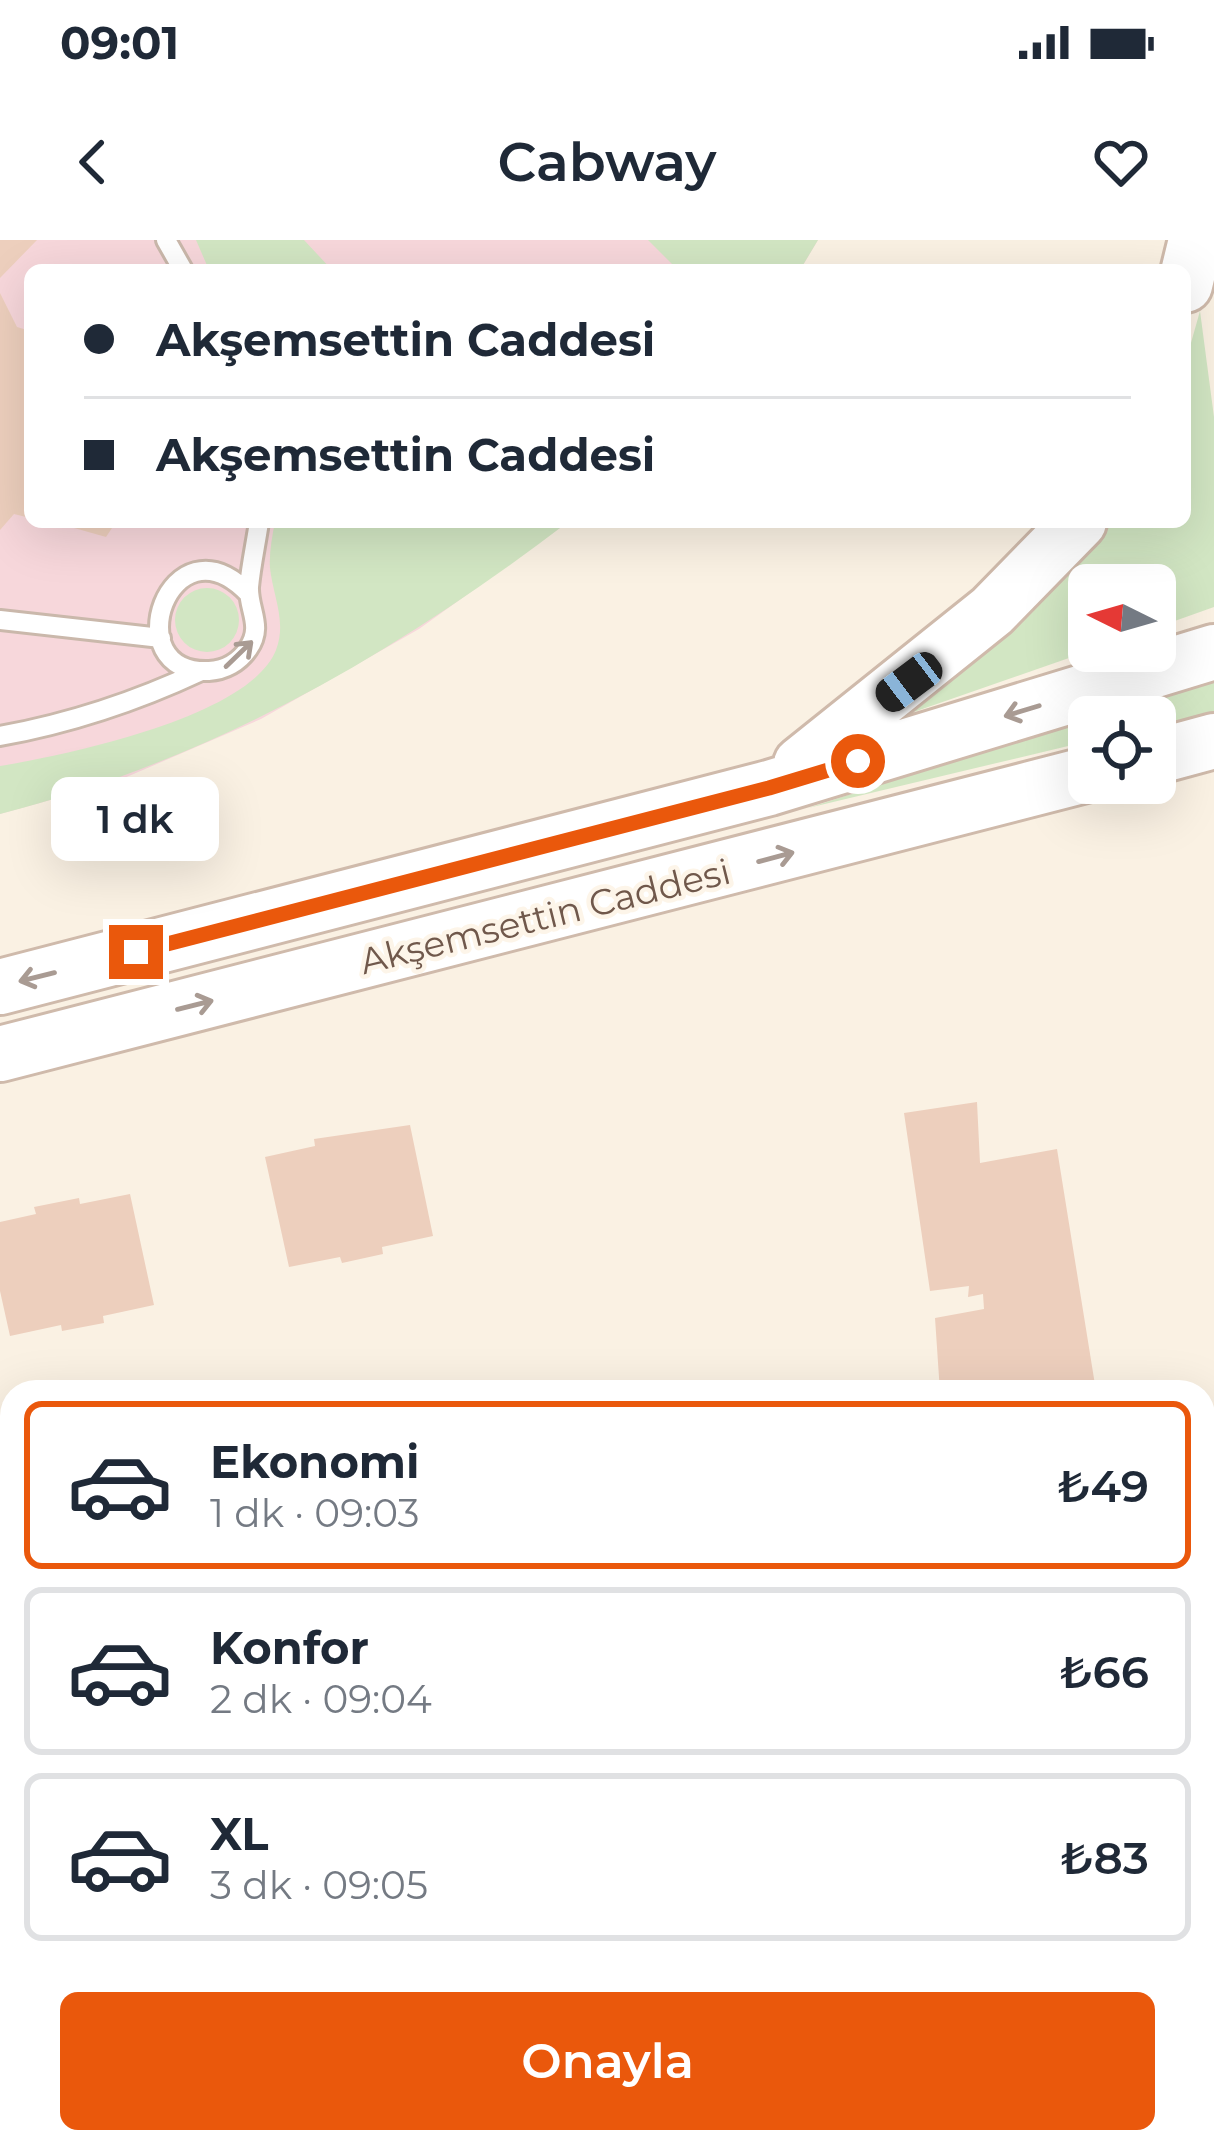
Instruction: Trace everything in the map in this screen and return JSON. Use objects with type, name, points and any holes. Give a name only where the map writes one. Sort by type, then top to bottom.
[{"type":"main road","points":[[769,788],[909,682],[992,611],[1073,528]]},
{"type":"main road","name":"Akşemsettin Caddesi","points":[[0,987],[769,788],[1214,652]]},
{"type":"main road","points":[[1176,751],[1214,741]]},
{"type":"main road","name":"Akşemsettin Caddesi","points":[[0,1054],[1068,779]]},
{"type":"lane","points":[[0,736],[63,725],[128,705],[201,671],[232,665],[245,655],[257,624],[248,593],[258,528]]},
{"type":"lane","points":[[201,671],[172,657],[160,638],[159,611],[165,596],[190,575],[222,574],[248,593]]},
{"type":"lane","points":[[0,620],[160,638]]},
{"type":"shaded area","points":[[0,240],[818,240],[804,264],[24,264],[24,528],[560,528],[419,629],[261,719],[115,782],[0,814]]},
{"type":"green space","points":[[196,240],[304,240],[326,264],[206,264]]},
{"type":"green space","points":[[648,240],[818,240],[804,264],[672,264]]},
{"type":"green space","points":[[1200,311],[1214,417],[1214,607],[1176,621],[1176,564],[1068,564],[1068,658],[911,713],[1026,604],[1096,528],[1191,528],[1191,343]]},
{"type":"green space","points":[[274,528],[560,528],[436,616],[299,697],[154,764],[0,814],[0,766],[153,729],[231,695],[259,674],[276,650],[280,629],[270,551]]},
{"type":"green space","points":[[207,588],[229,598],[239,620],[229,642],[207,652],[185,642],[175,620],[185,598]]},
{"type":"green space","points":[[1214,676],[1214,712],[1176,721],[1176,696],[1154,696]]},
{"type":"green space","points":[[1068,724],[1068,746],[808,808]]},
{"type":"building","points":[[0,240],[37,240],[0,278]]},
{"type":"building","points":[[0,293],[17,327],[24,329],[24,516],[14,514],[0,530]]},
{"type":"building","points":[[74,528],[112,528],[106,537]]},
{"type":"building","points":[[977,1102],[980,1163],[1057,1149],[1094,1380],[939,1380],[935,1318],[984,1309],[983,1294],[968,1297],[969,1286],[930,1291],[904,1113]]},
{"type":"building","points":[[410,1125],[433,1236],[382,1247],[383,1254],[342,1263],[340,1257],[289,1267],[265,1157],[315,1146],[314,1139]]},
{"type":"building","points":[[130,1194],[154,1305],[103,1316],[104,1323],[62,1331],[61,1325],[10,1336],[0,1291],[0,1222],[36,1214],[34,1207]]},
{"type":"route","points":[[136,952],[858,761]]}]
